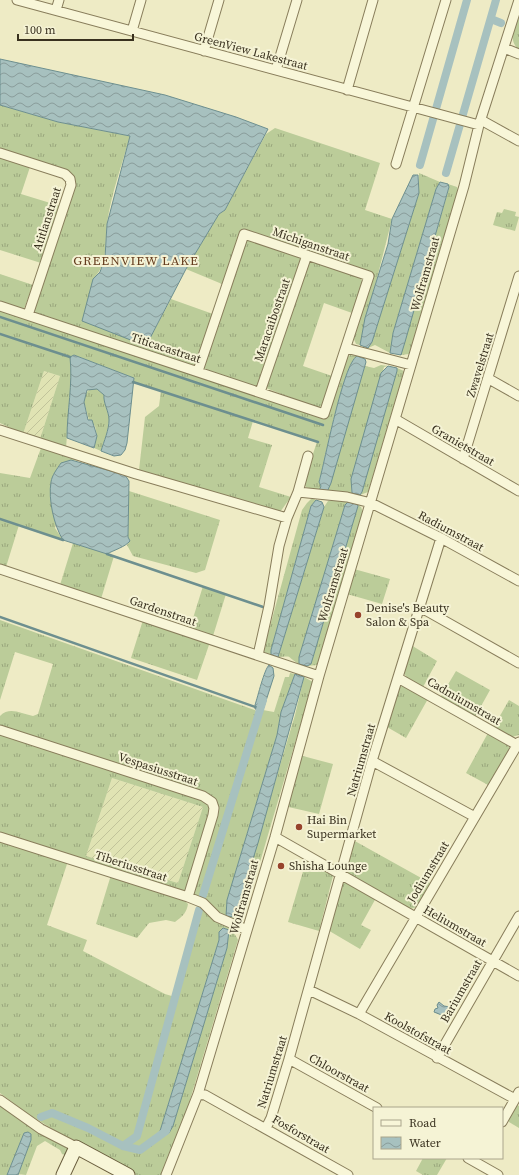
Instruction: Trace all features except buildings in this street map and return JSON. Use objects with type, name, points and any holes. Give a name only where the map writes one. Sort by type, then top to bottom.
[{"type":"street","name":"GreenView Lakestraat","points":[[17,0],[418,109],[478,123],[519,141]]},
{"type":"street","points":[[56,10],[59,0]]},
{"type":"street","points":[[132,31],[141,0]]},
{"type":"street","points":[[204,51],[220,0]]},
{"type":"street","points":[[276,70],[297,0]]},
{"type":"street","points":[[347,90],[373,0]]},
{"type":"street","points":[[396,164],[418,109],[446,0]]},
{"type":"street","name":"Wolframstraat","points":[[166,1175],[198,1094],[275,837],[319,676],[464,186],[478,123],[518,6]]},
{"type":"street","points":[[504,48],[519,54]]},
{"type":"street","name":"Atitlanstraat","points":[[0,153],[65,174],[70,179],[71,185],[28,315]]},
{"type":"street","name":"Michiganstraat","points":[[198,371],[244,234],[369,276],[349,349],[324,414]]},
{"type":"street","name":"Maracaibostraat","points":[[260,392],[307,255]]},
{"type":"street","name":"Zwavelstraat","points":[[463,460],[488,379],[515,308],[519,276]]},
{"type":"street","name":"Titicacastraat","points":[[0,306],[324,414]]},
{"type":"street","points":[[349,349],[411,365]]},
{"type":"street","points":[[488,379],[519,396]]},
{"type":"street","name":"Granietstraat","points":[[395,419],[463,460],[519,491]]},
{"type":"street","points":[[0,430],[136,474],[287,518]]},
{"type":"street","points":[[261,657],[279,546],[287,518],[298,492],[308,456]]},
{"type":"street","name":"Radiumstraat","points":[[298,492],[313,495],[347,497],[371,503],[441,538],[519,581]]},
{"type":"street","name":"Natriumstraat","points":[[266,1128],[271,1118],[289,1060],[372,761],[441,538]]},
{"type":"street","name":"Gardenstraat","points":[[0,569],[319,676]]},
{"type":"street","points":[[419,608],[519,663]]},
{"type":"street","name":"Cadmiumstraat","points":[[398,678],[518,744]]},
{"type":"street","name":"Vespasiusstraat","points":[[0,730],[203,796],[212,802],[214,808],[213,815],[188,897]]},
{"type":"street","name":"Jodiumstraat","points":[[358,1014],[518,744]]},
{"type":"street","points":[[372,761],[475,817]]},
{"type":"street","name":"Tiberiusstraat","points":[[0,836],[188,897],[203,903],[217,917],[247,930]]},
{"type":"street","name":"Heliumstraat","points":[[275,837],[492,962],[519,976]]},
{"type":"street","name":"Bariumstraat","points":[[437,1058],[519,916]]},
{"type":"street","name":"Koolstofstraat","points":[[309,990],[358,1014],[437,1058],[517,1096]]},
{"type":"street","name":"Chloorstraat","points":[[289,1060],[375,1107]]},
{"type":"street","name":"Fosforstraat","points":[[198,1094],[205,1095],[348,1175]]},
{"type":"street","points":[[503,1120],[517,1096]]},
{"type":"street","points":[[0,1100],[41,1129],[128,1175]]},
{"type":"street","points":[[63,1175],[76,1147]]},
{"type":"street","points":[[479,1161],[498,1175]]},
{"type":"green space","points":[[519,18],[519,49],[514,43],[513,35]]},
{"type":"green space","points":[[0,105],[58,122],[130,136],[111,202],[107,224],[104,260],[102,267],[93,279],[146,346],[171,299],[213,314],[195,366],[37,314],[33,309],[75,183],[0,149]]},
{"type":"green space","points":[[275,128],[380,163],[365,210],[392,219],[360,345],[356,344],[353,337],[374,274],[242,230],[222,284],[186,269],[219,214],[225,210],[266,134]]},
{"type":"green space","points":[[0,156],[30,167],[21,194],[60,206],[41,263],[0,250]]},
{"type":"green space","points":[[419,173],[440,182],[436,189],[393,333],[390,353],[375,345],[368,348],[372,342],[419,193]]},
{"type":"green space","points":[[448,184],[457,187],[458,190],[409,354],[401,355],[449,188]]},
{"type":"green space","points":[[504,209],[516,212],[515,216],[519,217],[515,231],[493,225],[497,212],[502,213]]},
{"type":"green space","points":[[250,240],[298,256],[301,259],[258,385],[254,386],[206,371],[203,368],[246,241]]},
{"type":"green space","points":[[312,261],[360,277],[363,283],[355,310],[352,313],[324,303],[303,366],[332,376],[323,405],[317,408],[266,388],[309,262]]},
{"type":"green space","points":[[0,274],[33,285],[24,309],[0,302]]},
{"type":"green space","points":[[0,310],[325,418],[347,357],[350,355],[357,356],[352,363],[340,394],[319,482],[321,486],[319,491],[306,487],[303,483],[317,442],[253,421],[248,438],[272,445],[259,487],[291,497],[280,512],[141,473],[139,470],[145,417],[159,406],[161,391],[133,382],[134,378],[74,355],[71,357],[72,373],[66,448],[40,439],[60,376],[44,371],[23,434],[0,423]]},
{"type":"green space","points":[[381,365],[388,366],[384,367],[351,487],[352,493],[327,492],[365,366],[374,368]]},
{"type":"green space","points":[[397,368],[404,371],[368,492],[360,495],[362,492]]},
{"type":"green space","points":[[44,371],[60,376],[40,439],[23,434]]},
{"type":"green space","points":[[91,388],[97,389],[104,395],[109,414],[108,428],[101,451],[94,448],[97,436],[95,426],[89,420],[84,402],[85,394]]},
{"type":"green space","points":[[41,448],[80,461],[71,460],[55,528],[63,540],[19,525],[6,567],[0,565],[0,473],[30,478]]},
{"type":"green space","points":[[129,491],[220,520],[205,570],[196,573],[133,556],[127,545],[130,541],[128,537]]},
{"type":"green space","points":[[312,498],[316,500],[311,506],[271,650],[271,655],[264,652],[264,648],[302,510]]},
{"type":"green space","points":[[340,499],[351,502],[345,505],[299,657],[299,664],[289,657],[278,657],[324,507],[328,501]]},
{"type":"green space","points":[[357,504],[361,507],[363,512],[317,665],[307,666],[311,664],[358,506]]},
{"type":"green space","points":[[73,543],[114,556],[101,599],[60,585]]},
{"type":"green space","points":[[354,569],[390,579],[382,604],[347,594]]},
{"type":"green space","points":[[203,586],[226,594],[213,636],[190,628]]},
{"type":"green space","points":[[0,620],[260,712],[263,710],[274,712],[285,677],[289,677],[290,673],[295,674],[281,712],[277,735],[235,873],[237,910],[295,715],[304,677],[313,682],[245,913],[241,919],[235,921],[223,917],[211,906],[203,895],[199,898],[195,897],[193,893],[216,803],[0,727],[0,716],[4,713],[12,711],[33,716],[38,714],[53,664],[15,652],[0,700]]},
{"type":"green space","points":[[143,620],[210,642],[197,680],[131,658]]},
{"type":"green space","points":[[411,645],[437,661],[423,687],[407,678],[404,673]]},
{"type":"green space","points":[[456,671],[490,690],[475,717],[440,698]]},
{"type":"green space","points":[[403,685],[429,697],[406,738],[387,727],[399,688]]},
{"type":"green space","points":[[509,700],[519,706],[519,735],[512,737],[493,728]]},
{"type":"green space","points":[[0,733],[209,803],[211,812],[186,891],[183,892],[0,834]],"holes":[[[112,778],[203,807],[178,883],[86,856]]]},
{"type":"green space","points":[[488,733],[507,743],[510,750],[490,786],[466,773]]},
{"type":"green space","points":[[299,755],[333,764],[319,814],[284,806]]},
{"type":"green space","points":[[112,778],[203,807],[178,883],[86,856]]},
{"type":"green space","points":[[0,839],[68,861],[47,925],[87,940],[83,951],[165,994],[175,997],[200,907],[221,921],[236,936],[238,940],[181,1130],[161,1175],[136,1175],[96,1151],[64,1136],[28,1114],[0,1093]],"holes":[[[223,928],[229,930],[227,948],[173,1126],[162,1136],[160,1131],[219,940],[219,932]]]},
{"type":"green space","points":[[353,840],[432,884],[420,904],[413,909],[408,909],[349,874],[346,870]]},
{"type":"green space","points":[[307,858],[331,872],[333,876],[319,931],[288,922]]},
{"type":"green space","points":[[111,875],[182,898],[188,904],[187,909],[175,922],[166,920],[149,923],[137,938],[96,924]]},
{"type":"green space","points":[[346,882],[376,898],[361,925],[371,930],[360,949],[326,929],[340,885]]},
{"type":"green space","points":[[516,1104],[519,1106],[519,1128],[509,1122],[508,1119]]},
{"type":"green space","points":[[0,1105],[72,1150],[68,1156],[62,1154],[60,1150],[45,1141],[37,1146],[26,1175],[18,1174],[31,1140],[31,1134],[28,1132],[24,1133],[7,1175],[0,1175]]},
{"type":"green space","points":[[422,1159],[446,1159],[437,1175],[423,1175],[416,1171]]},
{"type":"water","points":[[0,59],[165,95],[236,117],[268,129],[225,210],[219,214],[186,269],[146,346],[82,321],[93,279],[100,272],[105,258],[107,224],[130,136],[58,122],[0,105]]},
{"type":"water","points":[[413,175],[418,175],[419,193],[372,342],[368,348],[360,345],[365,318],[388,244],[392,219]]},
{"type":"water","points":[[440,182],[448,184],[449,187],[405,342],[401,355],[390,353],[393,333],[436,189]]},
{"type":"water","points":[[74,355],[134,378],[127,443],[125,450],[121,455],[114,456],[101,451],[109,420],[104,395],[97,389],[87,390],[84,402],[88,420],[92,420],[97,436],[94,448],[67,438],[71,377],[70,357]]},
{"type":"water","points":[[357,356],[365,359],[366,362],[331,483],[327,492],[319,491],[321,486],[319,482],[340,394],[346,376]]},
{"type":"water","points":[[388,366],[397,368],[397,371],[362,492],[360,495],[352,493],[351,479],[381,373]]},
{"type":"water","points":[[71,460],[125,475],[129,481],[128,537],[130,541],[125,545],[107,554],[63,540],[52,512],[50,489],[52,477],[61,463]]},
{"type":"water","points":[[316,500],[322,502],[324,507],[278,657],[271,655],[271,650],[311,506]]},
{"type":"water","points":[[348,502],[357,504],[358,506],[311,664],[307,666],[299,664],[299,657],[345,505]]},
{"type":"water","points":[[269,665],[273,668],[274,676],[263,710],[255,709],[263,677]]},
{"type":"water","points":[[295,674],[304,677],[258,843],[234,917],[226,916],[227,900],[277,735],[281,712]]},
{"type":"water","points":[[223,928],[229,930],[227,948],[173,1126],[169,1133],[162,1136],[160,1131],[219,940],[219,932]]},
{"type":"water","points":[[439,1002],[444,1006],[450,1007],[444,1016],[434,1012],[435,1009],[438,1008],[437,1005]]},
{"type":"water","points":[[28,1132],[31,1134],[31,1140],[18,1175],[7,1175],[24,1133]]},
{"type":"waterway","points":[[420,165],[467,0]]},
{"type":"waterway","points":[[446,173],[496,0]]},
{"type":"waterway","points":[[491,19],[501,23]]},
{"type":"waterway","points":[[0,317],[323,425]]},
{"type":"waterway","points":[[0,334],[70,357]]},
{"type":"waterway","points":[[133,382],[318,442]]},
{"type":"waterway","points":[[0,519],[63,540]]},
{"type":"waterway","points":[[107,554],[266,608]]},
{"type":"waterway","points":[[0,617],[258,708]]},
{"type":"waterway","points":[[203,895],[263,700]]},
{"type":"waterway","points":[[123,1146],[137,1136],[199,910]]},
{"type":"waterway","points":[[41,1117],[52,1113],[88,1128],[123,1146],[140,1150],[166,1131],[167,1127]]},
{"type":"place","name":"Denise's Beauty Salon & Spa","points":[[358,615]]},
{"type":"place","name":"Hai Bin Supermarket","points":[[299,827]]},
{"type":"place","name":"Shisha Lounge","points":[[281,866]]},
{"type":"district","name":"GREENVIEW LAKE","points":[[136,260]]}]
